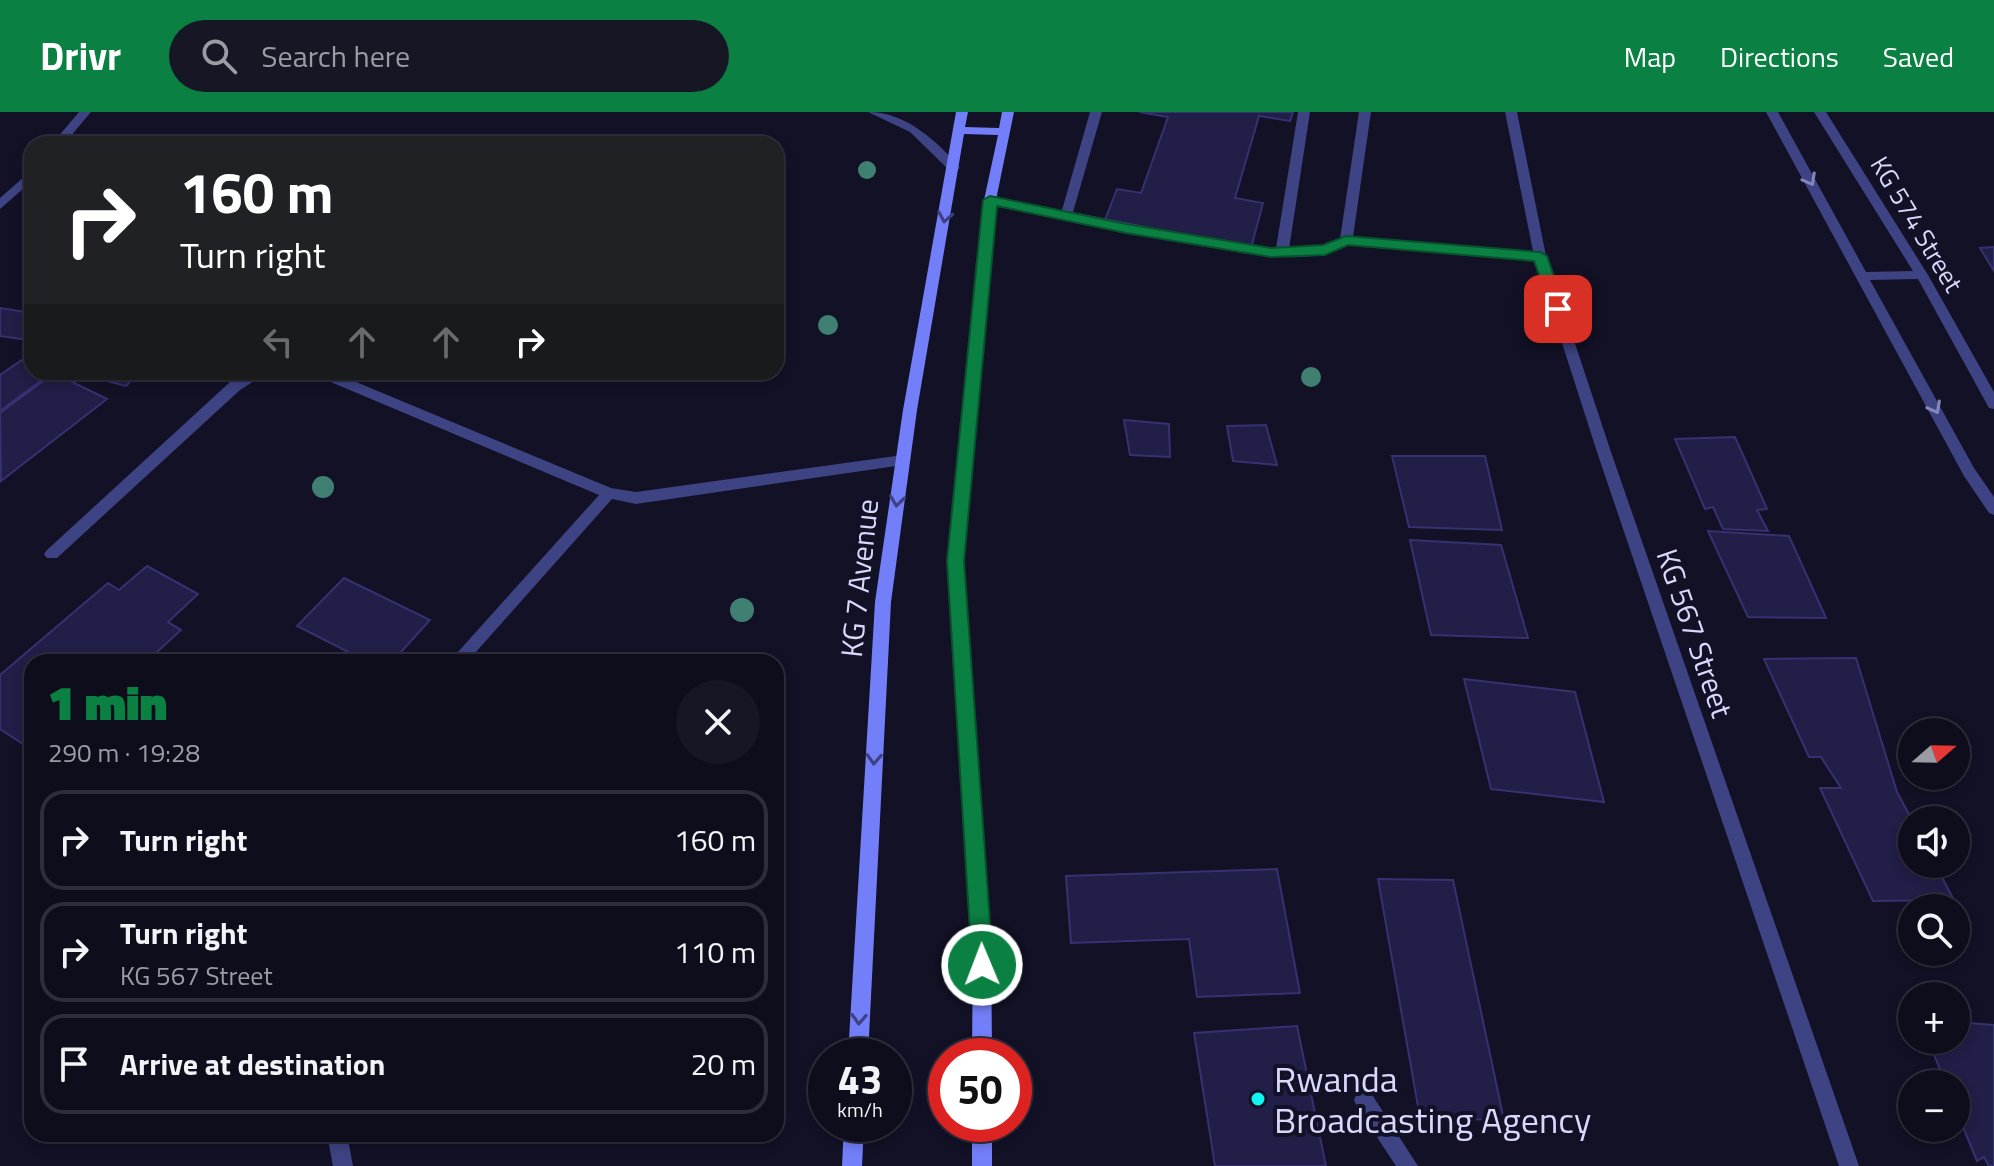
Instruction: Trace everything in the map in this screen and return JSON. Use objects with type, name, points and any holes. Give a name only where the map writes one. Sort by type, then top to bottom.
[{"type":"main road","name":"KG 7 Avenue","points":[[859,1038],[883,602],[903,460],[962,112]]},
{"type":"main road","points":[[982,1038],[982,934],[955,561],[990,200],[1008,112]]},
{"type":"main road","points":[[959,130],[1003,132]]},
{"type":"main road","points":[[852,1166],[853,1142]]},
{"type":"main road","points":[[982,1142],[982,1166]]},
{"type":"street","points":[[65,136],[85,112]]},
{"type":"street","points":[[874,112],[914,130],[954,168]]},
{"type":"street","points":[[1066,216],[1096,112]]},
{"type":"street","points":[[1282,252],[1304,112]]},
{"type":"street","points":[[1346,241],[1365,112]]},
{"type":"street","name":"KG 567 Street","points":[[1511,112],[1540,256],[1605,455],[1849,1166]]},
{"type":"street","points":[[1772,112],[1969,472],[1994,509]]},
{"type":"street","name":"KG 574 Street","points":[[1820,112],[1922,275],[1994,404]]},
{"type":"street","points":[[0,205],[24,182]]},
{"type":"street","points":[[990,200],[1241,249],[1282,252],[1325,250],[1346,241],[1540,256]]},
{"type":"street","points":[[1864,276],[1922,275]]},
{"type":"street","points":[[52,554],[235,386],[246,380]]},
{"type":"street","points":[[338,380],[609,493],[636,498],[662,497],[903,460]]},
{"type":"street","points":[[464,654],[609,493]]},
{"type":"street","points":[[1364,1100],[1408,1166]]},
{"type":"street","points":[[338,1142],[343,1166]]},
{"type":"building","points":[[1139,112],[1293,112],[1290,121],[1259,116],[1235,198],[1263,203],[1251,248],[1105,220],[1117,189],[1141,193],[1168,117]]},
{"type":"building","points":[[1994,247],[1994,271],[1980,248]]},
{"type":"building","points":[[0,308],[24,312],[24,339],[0,336]]},
{"type":"building","points":[[22,360],[24,380],[42,380],[0,411],[0,375]]},
{"type":"building","points":[[45,380],[68,380],[107,399],[1,481],[0,413]]},
{"type":"building","points":[[103,380],[132,380],[126,386]]},
{"type":"building","points":[[1124,420],[1169,424],[1170,457],[1130,455]]},
{"type":"building","points":[[1266,425],[1277,465],[1233,461],[1227,426]]},
{"type":"building","points":[[1735,437],[1767,509],[1757,510],[1768,531],[1723,529],[1713,507],[1705,509],[1675,439]]},
{"type":"building","points":[[1392,456],[1485,456],[1502,530],[1409,527]]},
{"type":"building","points":[[1708,531],[1789,536],[1826,618],[1748,617]]},
{"type":"building","points":[[1410,540],[1501,545],[1528,638],[1431,635]]},
{"type":"building","points":[[147,566],[198,594],[168,622],[181,630],[155,654],[25,654],[108,583],[119,590]]},
{"type":"building","points":[[344,578],[430,620],[399,654],[352,654],[297,626]]},
{"type":"building","points":[[24,655],[24,745],[0,729],[0,675]]},
{"type":"building","points":[[1856,658],[1897,792],[1904,806],[1898,806],[1898,878],[1942,878],[1951,894],[1898,894],[1898,901],[1873,901],[1820,788],[1841,788],[1821,757],[1809,757],[1764,659]]},
{"type":"building","points":[[1464,679],[1575,692],[1604,802],[1491,789]]},
{"type":"building","points":[[1277,869],[1300,993],[1197,997],[1189,939],[1071,943],[1066,876]]},
{"type":"building","points":[[1378,879],[1453,880],[1504,1120],[1420,1118]]},
{"type":"building","points":[[1970,1023],[1994,1025],[1994,1166],[1989,1166],[1984,1157],[1977,1161],[1969,1142],[1970,1070],[1940,1070],[1934,1054],[1970,1054]]},
{"type":"building","name":"Rwanda Broadcasting Agency","points":[[1297,1026],[1326,1166],[1215,1166],[1194,1033]]},
{"type":"place","name":"Rwanda Broadcasting Agency","points":[[1258,1099]]},
{"type":"route","points":[[982,965],[955,561],[990,200],[1241,249],[1271,252],[1325,250],[1346,241],[1540,256],[1558,309]]}]
